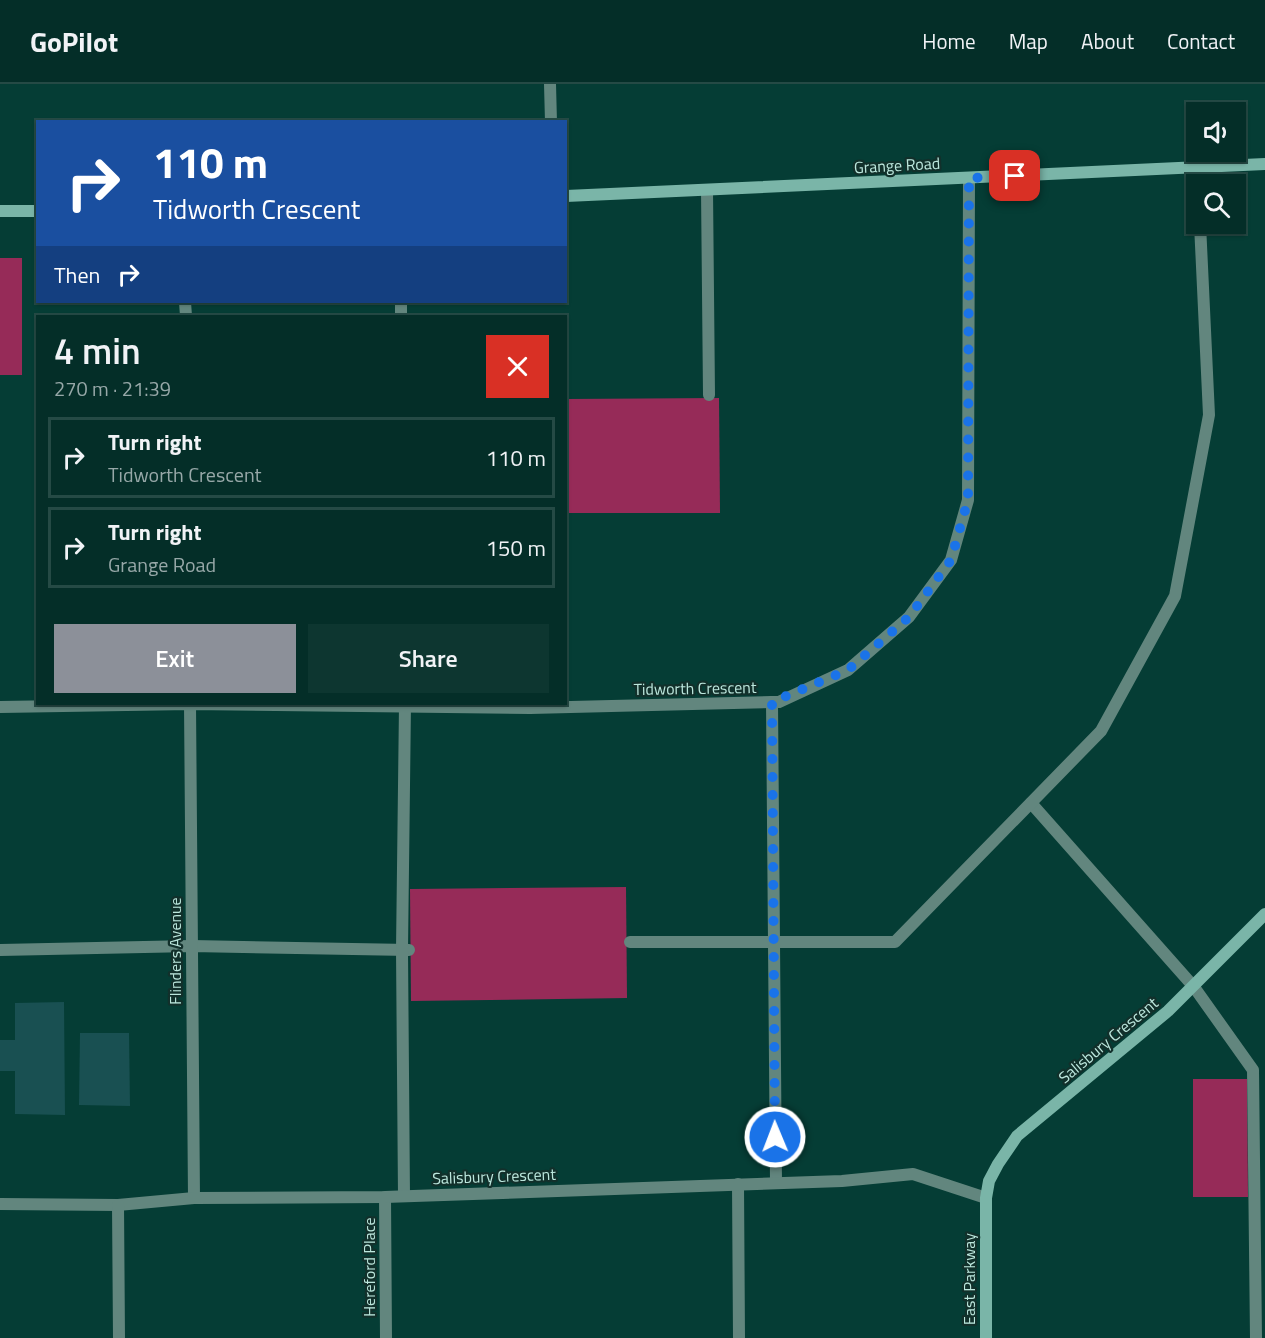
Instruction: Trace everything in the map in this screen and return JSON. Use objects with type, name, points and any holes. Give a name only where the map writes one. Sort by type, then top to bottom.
[{"type":"street","points":[[550,84],[551,120]]},
{"type":"street","name":"Grange Road","points":[[567,196],[1265,164]]},
{"type":"street","points":[[1198,168],[1198,174]]},
{"type":"street","name":"Tidworth Crescent","points":[[405,705],[530,708],[772,702],[848,670],[909,617],[951,560],[968,500],[969,178]]},
{"type":"street","points":[[707,190],[709,395]]},
{"type":"street","points":[[0,211],[36,210]]},
{"type":"street","points":[[630,942],[774,940],[895,942],[1101,731],[1175,596],[1209,415],[1200,234]]},
{"type":"street","points":[[772,702],[776,1183]]},
{"type":"street","name":"Tidworth Crescent","points":[[0,707],[127,705]]},
{"type":"street","name":"Flinders Avenue","points":[[190,705],[194,1198]]},
{"type":"street","points":[[404,1196],[405,705]]},
{"type":"street","points":[[1031,803],[1194,987],[1253,1070],[1256,1338]]},
{"type":"street","name":"Salisbury Crescent","points":[[985,1221],[989,1181],[1017,1136],[1122,1052],[1194,987],[1265,914]]},
{"type":"street","points":[[0,950],[192,946],[406,950]]},
{"type":"street","name":"Salisbury Crescent","points":[[0,1204],[118,1205],[194,1198],[385,1197],[842,1181],[913,1174],[986,1198]]},
{"type":"street","points":[[738,1184],[739,1338]]},
{"type":"street","name":"Hereford Place","points":[[385,1197],[386,1338]]},
{"type":"street","points":[[118,1205],[119,1338]]},
{"type":"street","name":"East Parkway","points":[[985,1221],[986,1338]]},
{"type":"shaded area","points":[[0,258],[22,258],[22,375],[0,375]]},
{"type":"shaded area","points":[[719,398],[720,513],[567,513],[567,399]]},
{"type":"shaded area","points":[[626,887],[627,998],[411,1001],[410,889]]},
{"type":"shaded area","points":[[1193,1079],[1247,1079],[1248,1197],[1193,1197]]},
{"type":"building","points":[[64,1002],[65,1115],[15,1114],[15,1071],[0,1071],[0,1040],[15,1040],[15,1003]]},
{"type":"building","points":[[80,1033],[129,1033],[130,1106],[79,1105]]},
{"type":"route","points":[[775,1137],[772,702],[779,702],[848,670],[909,617],[951,560],[968,500],[969,178],[1015,176]]}]
